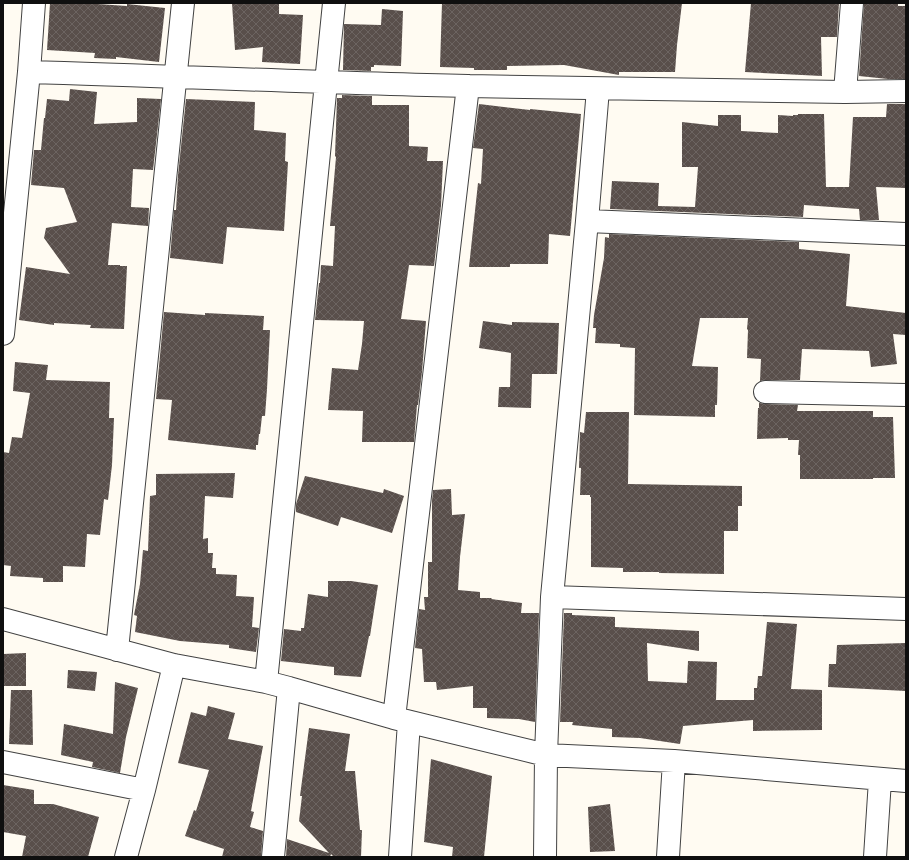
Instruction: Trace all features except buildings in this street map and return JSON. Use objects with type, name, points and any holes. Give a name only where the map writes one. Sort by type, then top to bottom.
[{"type":"street","points":[[3,334],[9,223],[29,72],[34,3]]},
{"type":"street","points":[[117,650],[183,3]]},
{"type":"street","points":[[266,682],[334,3]]},
{"type":"street","points":[[845,92],[852,3]]},
{"type":"street","points":[[29,72],[598,89],[845,92],[906,91]]},
{"type":"street","points":[[400,857],[402,720],[468,86]]},
{"type":"street","points":[[545,857],[546,755],[552,597],[598,89]]},
{"type":"street","points":[[587,221],[906,234]]},
{"type":"street","points":[[765,392],[906,395]]},
{"type":"street","points":[[552,597],[906,609]]},
{"type":"street","points":[[3,619],[174,666],[266,682],[402,720],[546,755],[674,761],[906,782]]},
{"type":"street","points":[[126,857],[174,666]]},
{"type":"street","points":[[273,857],[289,688]]},
{"type":"street","points":[[668,857],[674,761]]},
{"type":"street","points":[[3,762],[144,790]]},
{"type":"street","points":[[875,857],[880,780]]}]
